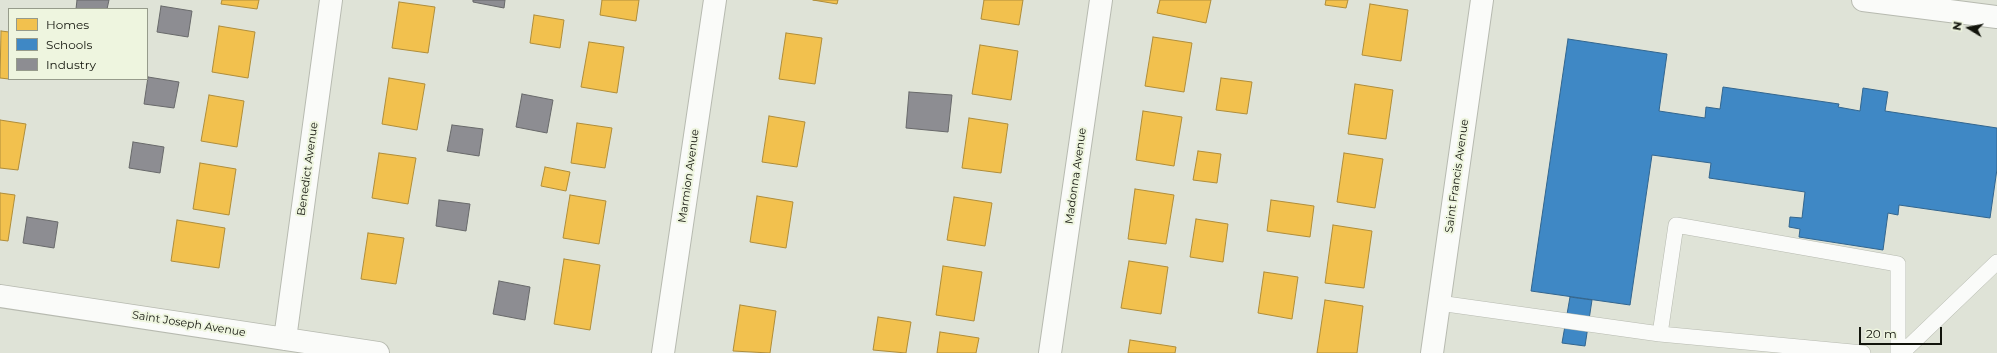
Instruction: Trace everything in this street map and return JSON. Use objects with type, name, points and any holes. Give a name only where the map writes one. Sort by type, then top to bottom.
[{"type":"street","name":"Benedict Avenue","points":[[285,339],[331,0]]},
{"type":"street","name":"Marmion Avenue","points":[[664,353],[715,0]]},
{"type":"street","name":"Madonna Avenue","points":[[1050,353],[1101,0]]},
{"type":"street","name":"Saint Francis Avenue","points":[[1432,353],[1482,0]]},
{"type":"street","points":[[1863,0],[1997,17]]},
{"type":"street","name":"Saint Joseph Avenue","points":[[0,296],[378,353]]},
{"type":"lane","points":[[1660,334],[1676,225],[1898,264],[1898,353]]},
{"type":"lane","points":[[1902,353],[1997,262]]},
{"type":"lane","points":[[1439,303],[1660,334],[1864,353]]},
{"type":"building: Homes","points":[[222,0],[259,0],[257,9],[221,4]]},
{"type":"building: Homes","points":[[602,0],[639,0],[636,21],[600,15]]},
{"type":"building: Homes","points":[[813,0],[838,0],[837,4]]},
{"type":"building: Homes","points":[[984,0],[1023,0],[1019,25],[981,19]]},
{"type":"building: Homes","points":[[1160,0],[1211,0],[1206,23],[1157,13]]},
{"type":"building: Homes","points":[[1326,0],[1348,0],[1346,8],[1325,5]]},
{"type":"building: Homes","points":[[399,2],[435,7],[428,53],[392,48]]},
{"type":"building: Homes","points":[[1370,4],[1408,10],[1401,61],[1362,55]]},
{"type":"building: Homes","points":[[534,15],[564,20],[560,48],[530,43]]},
{"type":"building: Homes","points":[[219,26],[255,32],[248,78],[212,72]]},
{"type":"building: Homes","points":[[1,31],[8,32],[8,79],[0,78]]},
{"type":"building: Homes","points":[[786,33],[822,38],[815,84],[779,79]]},
{"type":"building: Homes","points":[[1153,37],[1192,43],[1184,92],[1145,86]]},
{"type":"building: Homes","points":[[589,42],[624,47],[617,93],[581,87]]},
{"type":"building: Homes","points":[[980,45],[1018,51],[1011,100],[972,94]]},
{"type":"building: Homes","points":[[389,78],[425,84],[417,130],[382,124]]},
{"type":"building: Homes","points":[[1221,78],[1252,82],[1247,114],[1216,110]]},
{"type":"building: Homes","points":[[1355,84],[1393,90],[1386,139],[1348,134]]},
{"type":"building: Homes","points":[[209,95],[244,101],[237,147],[201,141]]},
{"type":"building: Homes","points":[[1143,111],[1182,117],[1174,166],[1136,160]]},
{"type":"building: Homes","points":[[769,116],[805,122],[797,167],[762,162]]},
{"type":"building: Homes","points":[[969,118],[1008,124],[1001,173],[962,168]]},
{"type":"building: Homes","points":[[0,120],[26,124],[18,170],[0,168]]},
{"type":"building: Homes","points":[[577,123],[612,128],[605,168],[571,163]]},
{"type":"building: Homes","points":[[1198,151],[1221,154],[1217,183],[1193,180]]},
{"type":"building: Homes","points":[[379,153],[416,158],[408,204],[372,198]]},
{"type":"building: Homes","points":[[1344,153],[1383,159],[1375,208],[1337,202]]},
{"type":"building: Homes","points":[[200,163],[236,169],[229,215],[193,209]]},
{"type":"building: Homes","points":[[545,167],[570,172],[566,191],[541,186]]},
{"type":"building: Homes","points":[[1135,189],[1174,195],[1166,244],[1128,239]]},
{"type":"building: Homes","points":[[0,193],[15,195],[8,241],[0,240]]},
{"type":"building: Homes","points":[[570,195],[606,201],[599,244],[563,238]]},
{"type":"building: Homes","points":[[757,196],[793,202],[786,248],[750,242]]},
{"type":"building: Homes","points":[[954,197],[992,203],[985,246],[947,240]]},
{"type":"building: Homes","points":[[1271,200],[1314,206],[1310,237],[1267,231]]},
{"type":"building: Homes","points":[[1196,219],[1228,224],[1223,262],[1190,257]]},
{"type":"building: Homes","points":[[177,220],[225,228],[219,268],[171,261]]},
{"type":"building: Homes","points":[[1333,225],[1372,231],[1364,288],[1325,283]]},
{"type":"building: Homes","points":[[368,233],[404,238],[396,284],[361,279]]},
{"type":"building: Homes","points":[[564,259],[600,265],[590,330],[554,324]]},
{"type":"building: Homes","points":[[1129,261],[1168,267],[1161,314],[1121,308]]},
{"type":"building: Homes","points":[[943,266],[982,272],[974,321],[936,315]]},
{"type":"building: Homes","points":[[1264,272],[1298,277],[1292,319],[1258,313]]},
{"type":"building: Homes","points":[[1325,300],[1363,306],[1357,353],[1317,353]]},
{"type":"building: Homes","points":[[740,305],[776,311],[770,353],[733,351]]},
{"type":"building: Homes","points":[[878,317],[911,322],[906,353],[873,350]]},
{"type":"building: Homes","points":[[940,332],[979,338],[976,353],[937,353]]},
{"type":"building: Homes","points":[[1130,340],[1176,347],[1175,353],[1128,353]]},
{"type":"building: Schools","points":[[1568,39],[1667,54],[1659,111],[1705,118],[1706,107],[1720,109],[1723,87],[1839,104],[1838,107],[1860,111],[1863,88],[1888,92],[1885,111],[1997,128],[1997,169],[1990,218],[1899,205],[1898,215],[1888,213],[1883,250],[1799,237],[1800,229],[1789,227],[1790,217],[1802,218],[1805,192],[1709,178],[1711,163],[1652,155],[1630,305],[1531,291]]},
{"type":"building: Schools","points":[[1570,297],[1592,300],[1585,346],[1562,343]]},
{"type":"building: Industry","points":[[77,0],[109,0],[107,8],[76,8]]},
{"type":"building: Industry","points":[[473,0],[505,0],[504,8],[473,2]]},
{"type":"building: Industry","points":[[161,6],[192,11],[188,37],[157,32]]},
{"type":"building: Industry","points":[[148,77],[179,82],[174,108],[144,104]]},
{"type":"building: Industry","points":[[909,92],[952,95],[948,132],[906,128]]},
{"type":"building: Industry","points":[[522,94],[553,100],[547,133],[516,127]]},
{"type":"building: Industry","points":[[452,125],[483,129],[479,156],[447,151]]},
{"type":"building: Industry","points":[[133,142],[164,147],[160,173],[129,168]]},
{"type":"building: Industry","points":[[439,200],[470,204],[466,231],[436,226]]},
{"type":"building: Industry","points":[[27,217],[58,222],[54,248],[23,243]]},
{"type":"building: Industry","points":[[499,281],[530,287],[525,320],[493,314]]}]
